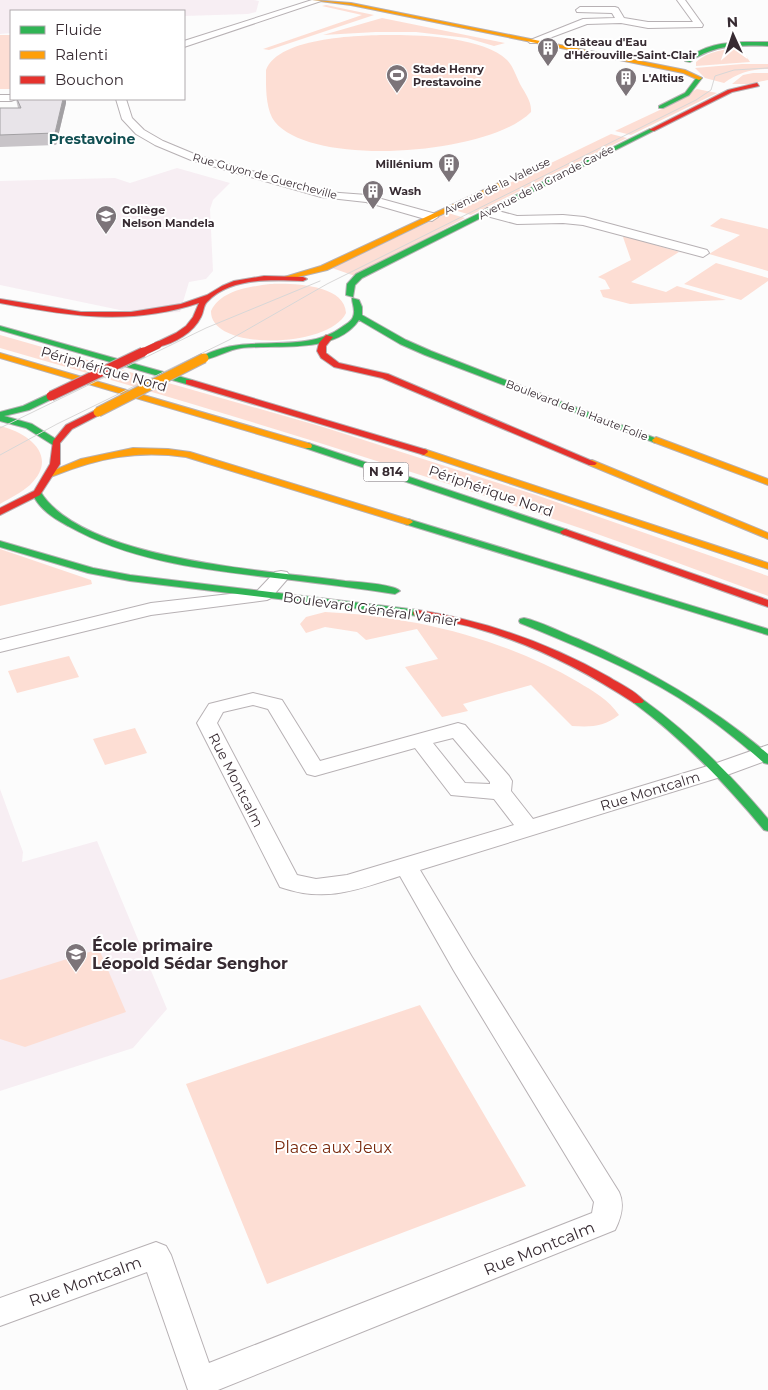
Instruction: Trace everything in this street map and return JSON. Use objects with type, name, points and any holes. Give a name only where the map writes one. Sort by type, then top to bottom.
[{"type":"main road","points":[[323,1],[348,2],[685,72],[708,82],[735,87],[762,84]]},
{"type":"main road","points":[[631,61],[665,64],[688,61],[695,54],[711,48],[767,44]]},
{"type":"main road","points":[[688,61],[691,70],[708,82]]},
{"type":"main road","points":[[653,110],[708,82]]},
{"type":"main road","name":"Avenue de la Grande Cavée","points":[[350,295],[351,284],[359,276],[709,100],[730,91],[762,84]]},
{"type":"main road","name":"Avenue de la Valeuse","points":[[285,278],[324,268],[513,178]]},
{"type":"main road","points":[[0,301],[69,314],[123,318],[169,311],[242,283],[285,278],[318,282]]},
{"type":"main road","points":[[0,512],[37,492],[56,464],[56,443],[69,427],[204,358],[230,348],[300,344],[343,331],[358,316],[358,305],[350,295],[340,289]]},
{"type":"main road","points":[[0,416],[26,408],[158,345],[189,328],[198,316],[201,305],[210,296]]},
{"type":"main road","points":[[198,316],[206,328]]},
{"type":"main road","name":"Boulevard de la Haute Folie","points":[[358,316],[375,323],[388,333],[419,350],[768,482]]},
{"type":"main road","name":"Périphérique Nord","points":[[0,328],[335,424],[473,467],[768,566]]},
{"type":"main road","name":"Boulevard de la Haute Folie","points":[[343,331],[388,333]]},
{"type":"main road","points":[[328,337],[324,340],[321,348],[323,356],[330,362],[381,375],[768,536]]},
{"type":"main road","points":[[224,338],[260,345]]},
{"type":"main road","name":"Périphérique Nord","points":[[0,355],[197,412],[456,494],[768,604]]},
{"type":"main road","points":[[0,416],[29,426],[56,443]]},
{"type":"main road","points":[[50,474],[88,458],[119,451],[154,449],[187,454],[768,632]]},
{"type":"main road","name":"Boulevard Général Vanier","points":[[37,492],[38,498],[45,506],[70,525],[128,550],[177,562],[408,593]]},
{"type":"main road","name":"Boulevard Général Vanier","points":[[0,544],[92,571],[130,578],[386,608],[488,628],[526,642],[593,674],[647,707],[679,731],[719,770],[768,827]]},
{"type":"main road","points":[[515,618],[594,649],[669,686],[718,717],[760,757]]},
{"type":"street","points":[[575,0],[586,21]]},
{"type":"street","points":[[533,41],[586,21],[621,20],[648,25],[699,25],[681,0]]},
{"type":"street","points":[[185,44],[323,1]]},
{"type":"street","points":[[580,10],[615,10],[621,20]]},
{"type":"street","name":"Rue Guyon de Guercheville","points":[[121,100],[127,119],[140,132],[159,143],[195,158],[331,196],[367,199],[432,217]]},
{"type":"street","points":[[487,212],[517,220],[577,220],[703,253]]},
{"type":"street","name":"Boulevard Général Vanier","points":[[0,646],[151,609],[254,598],[265,594],[282,576]]},
{"type":"street","name":"Rue Montcalm","points":[[528,828],[500,792],[501,781],[458,730],[315,769],[275,704],[253,699],[216,708],[207,723],[288,881],[296,885],[312,888],[327,888],[406,866],[760,757]]},
{"type":"street","points":[[420,741],[458,790],[500,792]]},
{"type":"street","name":"Rue Montcalm","points":[[0,1312],[156,1255],[202,1386],[605,1221],[609,1201],[463,964],[406,866]]},
{"type":"shaded area","points":[[0,0],[259,1],[256,12],[248,14],[185,16],[185,10],[10,10],[10,33],[0,34]]},
{"type":"shaded area","name":"Collège Nelson Mandela","points":[[177,168],[230,183],[213,200],[210,209],[213,271],[206,279],[189,282],[180,312],[139,314],[0,285],[0,181],[115,178],[130,183]]},
{"type":"shaded area","name":"École primaire Léopold Sédar Senghor","points":[[0,789],[23,852],[22,862],[97,841],[167,1009],[133,1048],[0,1091]]},
{"type":"green space","points":[[326,5],[374,15],[269,50],[263,49],[362,15],[322,6]]},
{"type":"green space","points":[[382,18],[505,43],[494,46],[467,38],[416,32],[323,35]]},
{"type":"green space","points":[[0,35],[10,35],[10,89],[0,89]]},
{"type":"green space","name":"Stade Henry Prestavoine","points":[[394,35],[454,39],[469,42],[497,53],[511,65],[529,101],[531,112],[510,126],[480,138],[443,146],[403,150],[363,151],[326,146],[296,137],[275,122],[269,110],[266,83],[266,70],[274,59],[287,50],[324,40],[344,37]]},
{"type":"green space","points":[[741,48],[750,62],[696,66],[696,62],[711,53]]},
{"type":"green space","points":[[768,64],[768,69],[745,72],[724,83],[705,78],[695,68]]},
{"type":"green space","points":[[768,73],[768,80],[749,84],[732,84],[743,75]]},
{"type":"green space","points":[[697,89],[717,93],[631,135],[615,131],[664,108]]},
{"type":"green space","points":[[611,134],[627,138],[471,215],[454,210]]},
{"type":"green space","points":[[448,213],[465,218],[355,276],[332,268]]},
{"type":"green space","points":[[721,218],[768,229],[768,271],[709,254],[740,235],[710,226]]},
{"type":"green space","points":[[625,236],[690,255],[679,252],[631,282],[666,292],[677,286],[726,300],[630,304],[603,297],[600,290],[610,289],[605,280],[598,277],[631,260],[623,237]]},
{"type":"green space","points":[[716,263],[768,278],[768,281],[741,300],[684,284]]},
{"type":"green space","points":[[270,284],[303,285],[327,291],[337,296],[343,303],[346,313],[336,325],[318,333],[296,339],[272,341],[249,339],[229,334],[216,324],[211,311],[221,298],[236,291]]},
{"type":"green space","points":[[0,335],[323,427],[536,495],[768,576],[768,596],[588,531],[422,475],[212,410],[0,348]]},
{"type":"green space","points":[[0,426],[11,429],[30,440],[41,456],[42,465],[38,475],[30,485],[0,504]]},
{"type":"green space","points":[[0,549],[91,580],[92,584],[0,606]]},
{"type":"green space","points":[[325,612],[390,618],[423,624],[488,642],[519,653],[578,682],[606,700],[619,715],[608,722],[597,725],[572,726],[531,685],[463,704],[468,711],[442,717],[405,667],[438,659],[417,629],[366,640],[357,632],[325,627],[306,633],[300,624],[306,617]]},
{"type":"green space","points":[[69,656],[79,677],[17,693],[8,671]]},
{"type":"green space","points":[[135,728],[147,753],[105,765],[93,739]]},
{"type":"green space","points":[[99,949],[126,1012],[25,1047],[0,1039],[0,980]]},
{"type":"green space","name":"Place aux Jeux","points":[[420,1005],[526,1186],[267,1284],[186,1084]]},
{"type":"building","points":[[17,100],[63,100],[55,133],[0,135],[0,108],[21,108]]},
{"type":"tram line","points":[[0,455],[57,424],[229,340],[327,284],[696,100],[711,90],[715,76],[734,70],[768,68]]},
{"type":"tram line","points":[[0,428],[206,328],[320,281]]},
{"type":"traffic: fast","points":[[688,61],[696,54],[715,47],[736,44],[768,44]]},
{"type":"traffic: fast","points":[[661,107],[687,94],[699,78]]},
{"type":"traffic: fast","points":[[350,295],[351,284],[359,276],[652,130]]},
{"type":"traffic: fast","points":[[204,358],[241,346],[299,344],[327,339],[340,333],[357,319],[358,307],[355,300]]},
{"type":"traffic: fast","points":[[358,316],[403,342],[428,353],[656,440]]},
{"type":"traffic: fast","points":[[0,328],[189,382]]},
{"type":"traffic: fast","points":[[0,415],[26,408],[51,396]]},
{"type":"traffic: fast","points":[[0,418],[29,426],[56,443]]},
{"type":"traffic: fast","points":[[308,446],[565,532]]},
{"type":"traffic: fast","points":[[37,493],[44,505],[63,519],[111,543],[136,551],[188,563],[395,591]]},
{"type":"traffic: fast","points":[[408,522],[768,632]]},
{"type":"traffic: fast","points":[[0,544],[92,571],[130,578],[418,613]]},
{"type":"traffic: fast","points":[[524,621],[653,678],[711,714],[768,760]]},
{"type":"traffic: fast","points":[[638,701],[675,729],[708,759],[768,827]]},
{"type":"traffic: slow","points":[[314,0],[351,4],[685,72],[699,78]]},
{"type":"traffic: slow","points":[[285,278],[324,268],[503,183]]},
{"type":"traffic: slow","points":[[0,355],[308,446]]},
{"type":"traffic: slow","points":[[98,412],[204,358]]},
{"type":"traffic: slow","points":[[656,440],[768,482]]},
{"type":"traffic: slow","points":[[50,474],[84,461],[117,453],[168,451],[187,454],[408,522]]},
{"type":"traffic: slow","points":[[424,452],[768,566]]},
{"type":"traffic: slow","points":[[592,463],[768,536]]},
{"type":"traffic: jam","points":[[652,130],[730,91],[757,85]]},
{"type":"traffic: jam","points":[[158,345],[189,328],[197,317],[203,302],[213,293],[224,287],[250,280],[303,279]]},
{"type":"traffic: jam","points":[[0,301],[81,314],[131,315],[156,312],[211,296]]},
{"type":"traffic: jam","points":[[329,337],[323,343],[321,351],[324,356],[336,365],[385,376],[592,463]]},
{"type":"traffic: jam","points":[[51,396],[158,345]]},
{"type":"traffic: jam","points":[[189,382],[424,452]]},
{"type":"traffic: jam","points":[[0,512],[37,493],[55,464],[56,443],[69,427],[98,412]]},
{"type":"traffic: jam","points":[[565,532],[768,604]]},
{"type":"traffic: jam","points":[[418,613],[477,625],[533,644],[587,669],[638,701]]},
{"type":"place","name":"Château d'Eau d'Hérouville-Saint-Clair","points":[[548,67]]},
{"type":"place","name":"Stade Henry Prestavoine","points":[[397,94]]},
{"type":"place","name":"L'Altius","points":[[626,97]]},
{"type":"place","name":"Millénium","points":[[449,183]]},
{"type":"place","name":"Wash","points":[[373,210]]},
{"type":"place","name":"Collège Nelson Mandela","points":[[106,235]]},
{"type":"place","name":"École primaire Léopold Sédar Senghor","points":[[76,973]]},
{"type":"district","name":"Prestavoine","points":[[92,139]]}]
